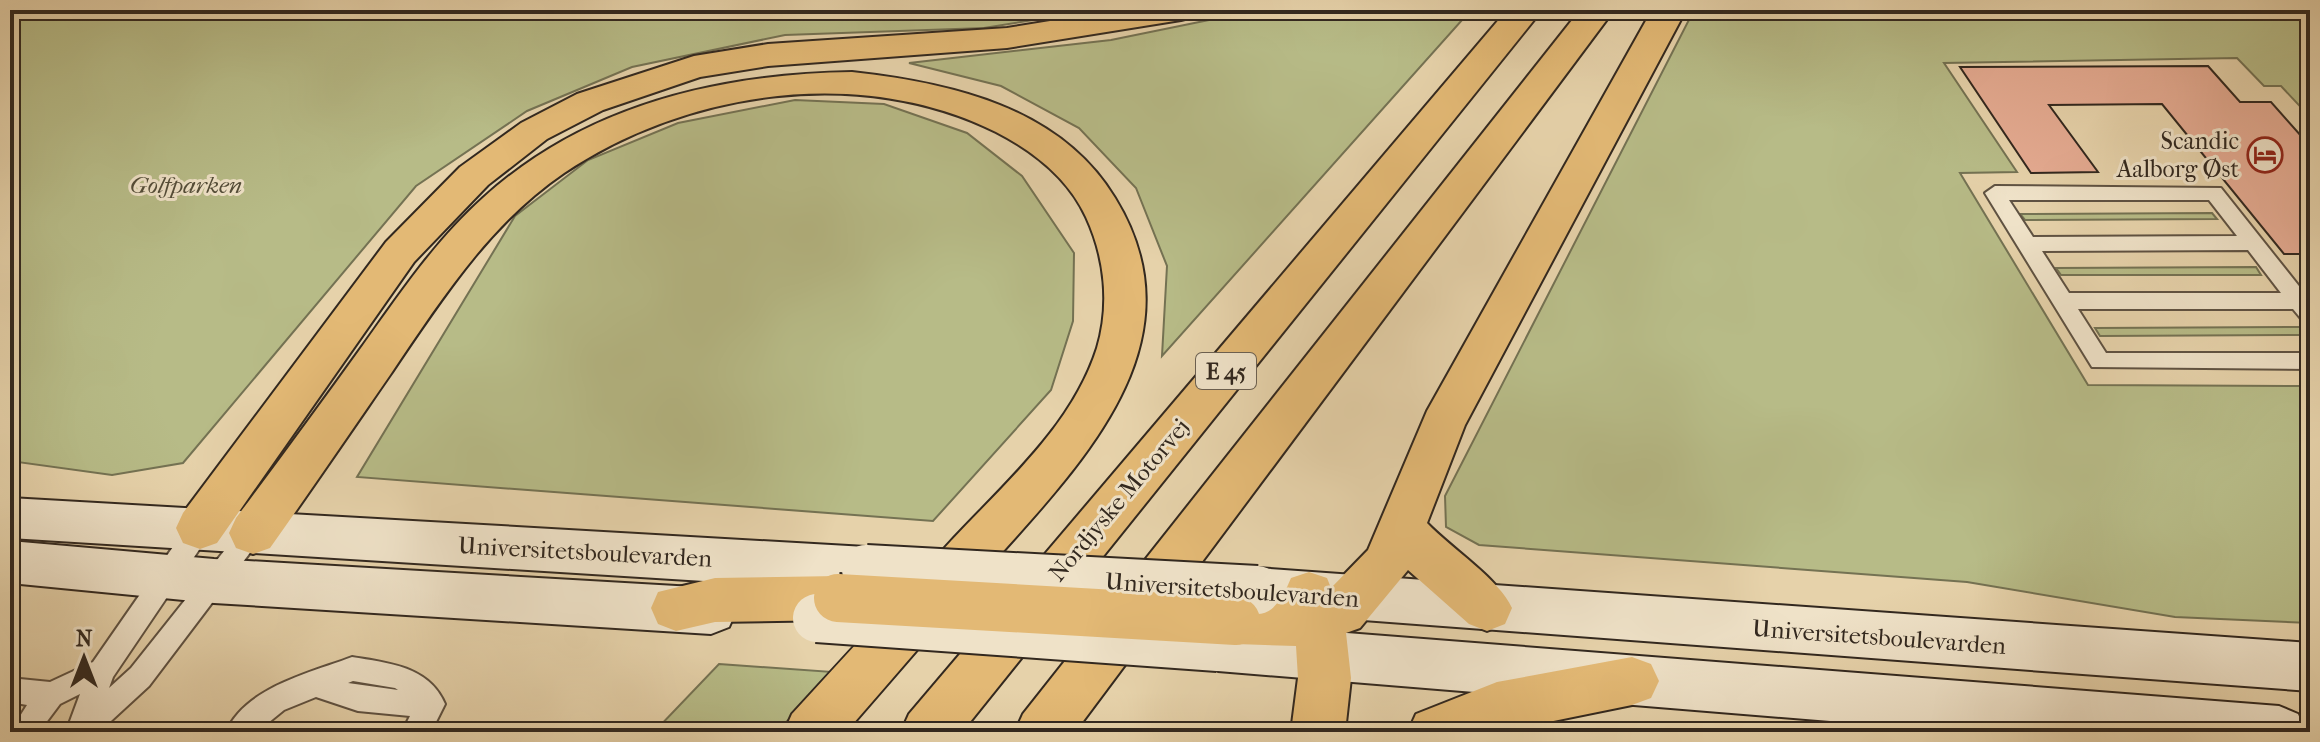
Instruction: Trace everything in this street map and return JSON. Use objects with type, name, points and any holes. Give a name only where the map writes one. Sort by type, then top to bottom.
[{"type":"highway","points":[[200,528],[400,252],[474,176],[534,131],[562,116],[643,82],[694,67],[768,55],[1007,38],[1181,10]]},
{"type":"highway","name":"Nordjyske Motorvej","points":[[928,732],[1525,10]]},
{"type":"highway","points":[[1042,732],[1597,10]]},
{"type":"highway","points":[[1318,732],[1325,698],[1328,617],[1387,563],[1443,424],[1669,10]]},
{"type":"highway","points":[[253,533],[452,252],[499,203],[555,161],[631,123],[684,104],[752,88],[821,82],[887,85],[948,97],[1004,118],[1052,149],[1090,188],[1116,234],[1126,288],[1119,346],[1094,407],[1048,467],[811,732]]},
{"type":"highway","points":[[1401,527],[1431,561],[1487,608]]},
{"type":"highway","points":[[1435,732],[1497,707],[1632,681]]},
{"type":"main road","name":"Universitetsboulevarden","points":[[10,518],[200,528],[840,595],[1237,620],[1487,608],[2310,667]]},
{"type":"main road","name":"Universitetsboulevarden","points":[[10,562],[190,579],[676,608],[840,595],[1237,620],[1328,617],[1632,681],[2159,728],[2279,732]]},
{"type":"lane","points":[[2304,308],[2214,193],[1995,193],[2100,361],[2310,361]]},
{"type":"lane","points":[[2026,244],[2253,243]]},
{"type":"lane","points":[[2062,301],[2304,308]]},
{"type":"lane","points":[[81,732],[140,677],[190,579],[200,528]]},
{"type":"lane","points":[[23,732],[51,695],[102,671],[190,579],[253,533]]},
{"type":"lane","points":[[81,732],[102,671]]},
{"type":"lane","points":[[240,732],[255,713],[285,693],[317,684],[338,695],[389,703],[432,704],[416,732]]},
{"type":"lane","points":[[10,690],[51,695]]},
{"type":"green space","name":"Golfparken","points":[[10,10],[1096,10],[984,28],[785,35],[632,67],[527,111],[416,186],[183,463],[112,475],[10,461]]},
{"type":"green space","points":[[1258,10],[1471,10],[1162,356],[1167,266],[1136,188],[1079,128],[1001,86],[909,63],[1111,40]]},
{"type":"green space","points":[[1694,10],[2274,10],[2310,22],[2310,117],[2281,86],[2264,86],[2237,58],[1944,63],[2017,172],[1960,173],[2088,385],[2310,386],[2310,623],[2175,617],[1967,582],[1479,545],[1446,527],[1445,496]]},
{"type":"green space","points":[[795,100],[884,104],[967,133],[1022,176],[1074,253],[1073,321],[1051,390],[933,521],[357,477],[515,216],[588,160],[678,123]]},
{"type":"green space","points":[[2212,213],[2217,219],[2025,220],[2020,214]]},
{"type":"green space","points":[[2256,267],[2261,275],[2061,275],[2056,268]]},
{"type":"green space","points":[[2302,327],[2309,335],[2100,336],[2095,328]]},
{"type":"green space","points":[[719,664],[833,672],[777,732],[654,732]]},
{"type":"building","name":"Scandic Aalborg Øst","points":[[2208,66],[2240,102],[2271,102],[2310,146],[2310,254],[2284,254],[2162,104],[2049,105],[2098,172],[2031,173],[1960,67]]},
{"type":"place","name":"Scandic Aalborg Øst","points":[[2265,155]]}]
